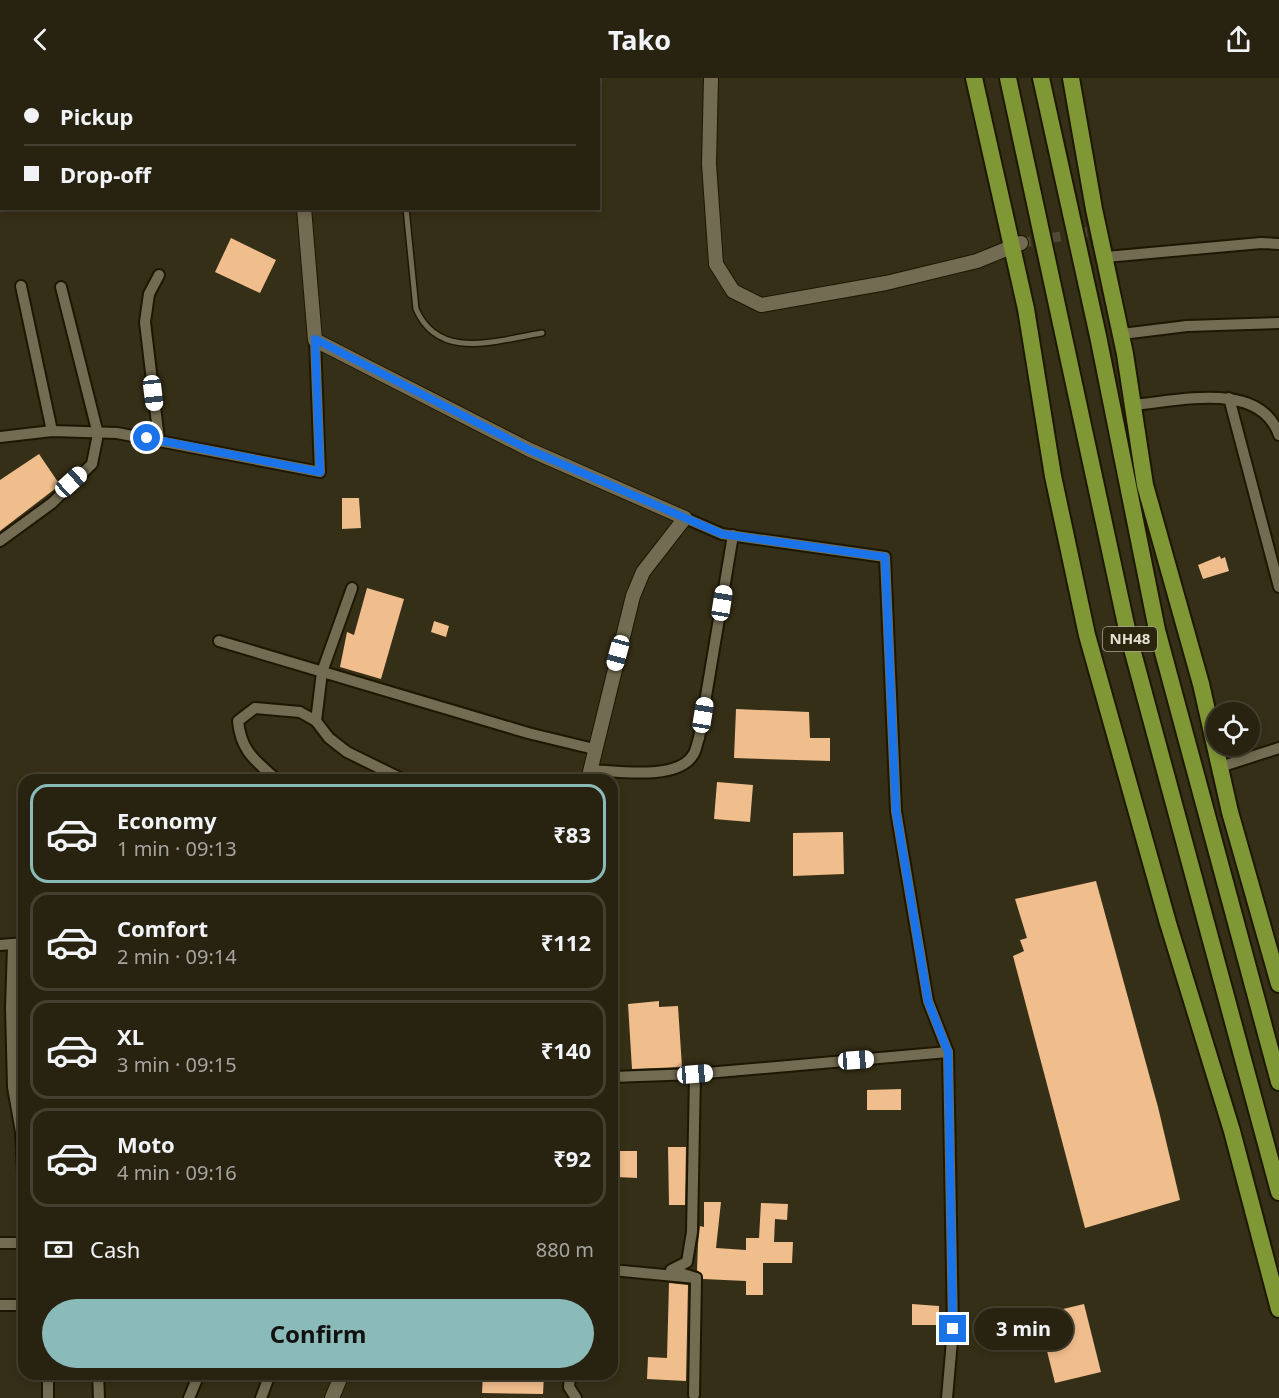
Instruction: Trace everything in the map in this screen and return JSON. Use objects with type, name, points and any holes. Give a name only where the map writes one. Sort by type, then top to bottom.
[{"type":"highway","points":[[974,78],[1017,246],[1053,476],[1087,635],[1168,923],[1232,1131],[1279,1308]]},
{"type":"highway","name":"NH48","points":[[1008,78],[1128,634],[1279,1192]]},
{"type":"highway","name":"NH48","points":[[1041,78],[1098,336],[1157,630],[1279,1082]]},
{"type":"highway","points":[[1071,78],[1093,231],[1106,256],[1122,334],[1145,485],[1201,684],[1220,767],[1279,984]]},
{"type":"street","points":[[711,78],[709,164],[716,264],[733,291],[761,304],[886,283],[977,261],[1017,246]]},
{"type":"street","points":[[0,437],[52,430],[98,434],[117,433],[320,472],[315,339],[304,210]]},
{"type":"street","points":[[1106,256],[1261,243],[1279,244]]},
{"type":"street","points":[[159,275],[147,300],[145,322],[159,440]]},
{"type":"street","points":[[21,286],[52,430]]},
{"type":"street","points":[[0,541],[52,503],[92,464],[98,434],[61,287]]},
{"type":"street","points":[[1122,334],[1187,326],[1279,323]]},
{"type":"street","points":[[315,339],[530,450],[722,534],[885,557],[896,811],[928,1001],[948,1052],[953,1329],[947,1398]]},
{"type":"street","points":[[1133,405],[1229,398],[1256,404],[1275,423],[1279,435]]},
{"type":"street","points":[[1229,398],[1279,587]]},
{"type":"street","points":[[589,774],[633,596],[643,572],[685,518]]},
{"type":"street","points":[[612,774],[673,770],[693,755],[699,738],[733,535]]},
{"type":"street","points":[[316,721],[322,672],[352,588]]},
{"type":"street","points":[[219,641],[528,733],[594,749]]},
{"type":"street","points":[[271,774],[245,750],[238,721],[255,708],[300,712],[316,721],[329,738],[347,752],[392,774]]},
{"type":"street","points":[[1220,767],[1279,748]]},
{"type":"street","points":[[0,945],[18,945],[12,1041],[14,1087],[18,1113]]},
{"type":"street","points":[[12,1041],[18,1046]]},
{"type":"street","points":[[618,1077],[695,1074],[948,1052]]},
{"type":"street","points":[[695,1074],[692,1232],[687,1262],[670,1270],[696,1278]]},
{"type":"street","points":[[0,1243],[18,1243]]},
{"type":"street","points":[[618,1271],[696,1278]]},
{"type":"street","points":[[694,1395],[696,1278]]},
{"type":"street","points":[[0,1305],[18,1305]]},
{"type":"street","points":[[48,1380],[48,1398]]},
{"type":"street","points":[[98,1380],[99,1398]]},
{"type":"street","points":[[189,1398],[196,1380]]},
{"type":"street","points":[[261,1398],[268,1380]]},
{"type":"street","points":[[332,1398],[340,1380]]},
{"type":"street","points":[[570,1380],[569,1387],[576,1398]]},
{"type":"lane","points":[[406,210],[416,309],[423,324],[432,334],[447,342],[471,344],[542,333]]},
{"type":"building","points":[[231,238],[276,260],[260,293],[215,272]]},
{"type":"building","points":[[39,454],[60,485],[0,531],[0,480]]},
{"type":"building","points":[[342,498],[359,498],[361,528],[342,529]]},
{"type":"building","points":[[1220,556],[1221,559],[1225,557],[1229,571],[1203,579],[1198,565]]},
{"type":"building","points":[[367,588],[404,599],[381,679],[340,667],[347,632],[354,635]]},
{"type":"building","points":[[434,621],[449,626],[446,637],[431,632]]},
{"type":"building","points":[[736,709],[809,712],[810,738],[830,738],[830,761],[734,758]]},
{"type":"building","points":[[717,782],[753,785],[750,822],[714,819]]},
{"type":"building","points":[[843,832],[844,874],[793,876],[793,833]]},
{"type":"building","points":[[1096,881],[1158,1107],[1180,1200],[1085,1228],[1013,956],[1024,951],[1020,940],[1027,938],[1015,899]]},
{"type":"building","points":[[659,1001],[659,1007],[678,1006],[682,1067],[632,1069],[628,1004]]},
{"type":"building","points":[[901,1089],[901,1110],[867,1110],[867,1090]]},
{"type":"building","points":[[668,1147],[686,1147],[685,1205],[669,1205]]},
{"type":"building","points":[[618,1151],[637,1151],[637,1178],[618,1177]]},
{"type":"building","points":[[704,1202],[721,1202],[716,1248],[746,1250],[746,1238],[759,1238],[761,1203],[788,1204],[787,1220],[775,1219],[774,1242],[793,1242],[792,1263],[763,1263],[763,1295],[746,1295],[746,1281],[703,1279],[697,1270],[700,1226],[704,1227]]},
{"type":"building","points":[[669,1283],[688,1285],[686,1381],[647,1379],[648,1357],[667,1358]]},
{"type":"building","points":[[912,1304],[939,1306],[939,1325],[912,1325]]},
{"type":"building","points":[[1084,1304],[1101,1372],[1055,1383],[1038,1315]]},
{"type":"building","points":[[483,1380],[544,1380],[543,1394],[482,1393]]},
{"type":"tunnel","points":[[1021,243],[1087,232]]},
{"type":"route","points":[[147,438],[320,472],[315,339],[530,450],[722,534],[885,557],[896,811],[928,1001],[948,1052],[953,1329]]}]
